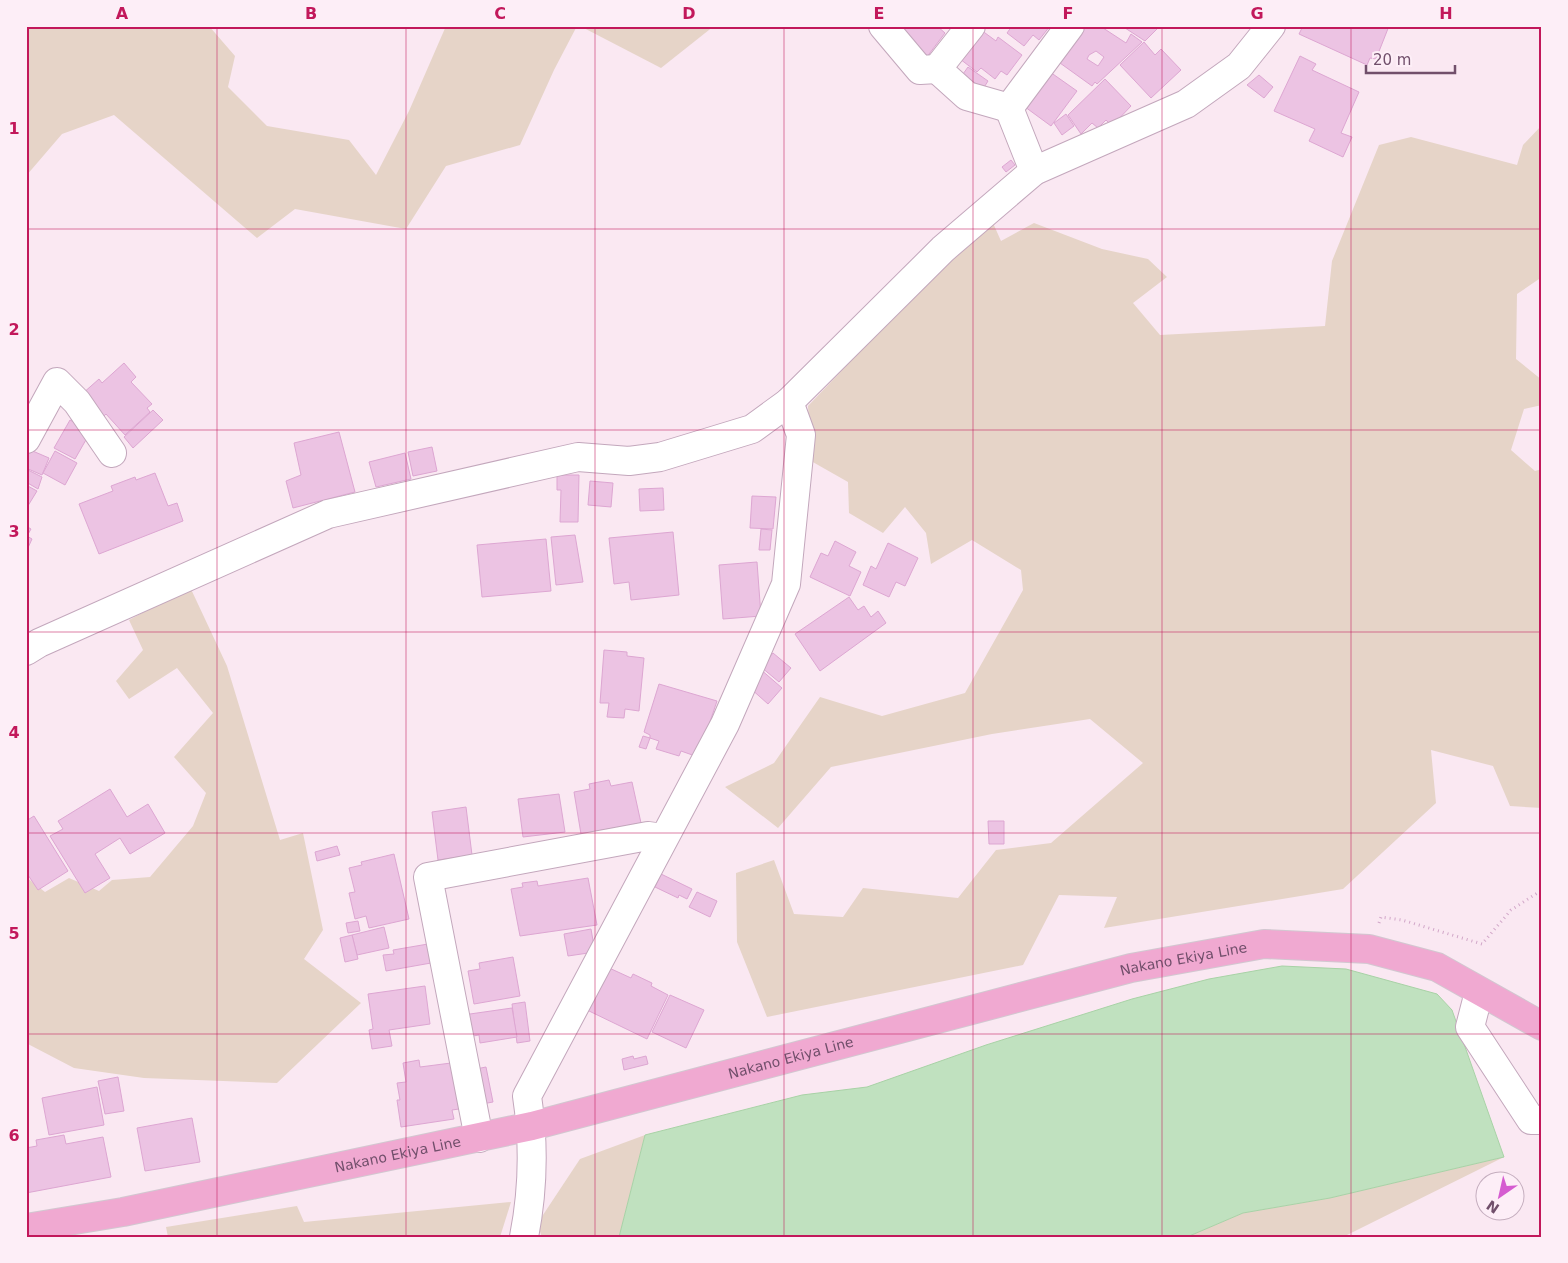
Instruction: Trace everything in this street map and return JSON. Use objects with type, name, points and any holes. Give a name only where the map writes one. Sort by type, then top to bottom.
[{"type":"main road","name":"Nakano Ekiya Line","points":[[26,1228],[123,1212],[532,1126],[1131,968],[1264,944],[1368,949],[1437,967],[1542,1026]]},
{"type":"street","points":[[883,26],[920,70],[937,69],[967,96],[1009,108]]},
{"type":"street","points":[[937,69],[971,26]]},
{"type":"street","points":[[1009,108],[1070,26]]},
{"type":"street","points":[[26,651],[39,643],[328,514],[578,457],[629,461],[660,457],[752,429],[789,402],[943,249],[1034,171],[1186,104],[1239,66],[1271,26]]},
{"type":"street","points":[[1009,108],[1034,171]]},
{"type":"street","points":[[26,439],[57,382],[77,402],[112,453]]},
{"type":"street","points":[[524,1237],[528,1213],[532,1126],[527,1096],[662,838],[725,724],[786,584],[801,456],[801,435],[789,402]]},
{"type":"street","points":[[479,1138],[428,877],[648,836],[662,838]]},
{"type":"street","points":[[1479,992],[1470,1026],[1531,1120],[1542,1120]]},
{"type":"path","points":[[1368,949],[1381,917],[1402,920],[1482,944],[1511,910],[1542,890]]},
{"type":"shaded area","points":[[26,26],[209,26],[235,56],[228,87],[267,126],[349,140],[376,175],[409,111],[446,26],[577,26],[554,70],[520,145],[446,166],[406,229],[295,209],[257,238],[114,115],[62,134],[26,176]]},
{"type":"shaded area","points":[[580,26],[714,26],[661,68]]},
{"type":"shaded area","points":[[1542,125],[1542,277],[1517,294],[1516,359],[1542,380],[1542,405],[1524,409],[1511,450],[1535,471],[1542,469],[1542,808],[1510,806],[1493,766],[1431,750],[1436,803],[1343,889],[1104,928],[1117,897],[1059,895],[1023,965],[767,1017],[737,942],[736,873],[774,860],[794,914],[843,917],[863,888],[958,898],[996,850],[1051,843],[1143,763],[1090,719],[992,734],[831,767],[778,828],[725,787],[774,763],[820,697],[882,716],[965,693],[1023,590],[1021,570],[972,540],[931,564],[926,533],[905,507],[883,533],[849,513],[848,482],[811,461],[808,406],[955,252],[993,223],[1001,241],[1034,223],[1102,249],[1148,259],[1167,277],[1133,303],[1160,335],[1325,326],[1332,261],[1379,145],[1411,137],[1517,165],[1523,145]]},
{"type":"shaded area","points":[[190,587],[227,666],[280,840],[303,833],[323,930],[304,959],[361,1003],[277,1083],[144,1078],[74,1068],[26,1043],[26,877],[45,892],[69,878],[99,891],[112,880],[150,877],[193,826],[206,793],[174,757],[213,713],[177,668],[129,699],[116,681],[143,650],[129,620]]},
{"type":"shaded area","points":[[1282,966],[1346,969],[1437,994],[1452,1010],[1504,1157],[1330,1198],[1243,1213],[1187,1237],[619,1237],[645,1135],[802,1095],[867,1087],[986,1045],[1132,999],[1209,979]]},
{"type":"shaded area","points":[[645,1135],[619,1237],[542,1237],[537,1224],[580,1159]]},
{"type":"shaded area","points":[[1504,1157],[1343,1237],[1187,1237],[1243,1213],[1330,1198]]},
{"type":"shaded area","points":[[511,1202],[500,1237],[168,1237],[166,1227],[297,1206],[304,1222]]},
{"type":"building","points":[[879,26],[937,26],[945,33],[923,62]]},
{"type":"building","points":[[1012,26],[1050,26],[1039,40],[1033,35],[1024,46],[1007,33]]},
{"type":"building","points":[[1082,26],[1100,26],[1126,43],[1131,34],[1142,42],[1097,84],[1095,82],[1092,86],[1060,63]],"holes":[[[1096,51],[1104,57],[1098,66],[1087,59],[1089,55]]]},
{"type":"building","points":[[1122,26],[1160,26],[1145,41]]},
{"type":"building","points":[[1303,26],[1389,26],[1376,59],[1370,58],[1367,65],[1299,34]]},
{"type":"building","points":[[981,30],[996,41],[998,37],[1022,55],[1007,75],[1001,71],[995,79],[981,68],[977,72],[960,59]]},
{"type":"building","points":[[1144,42],[1155,55],[1161,49],[1181,70],[1151,98],[1120,65]]},
{"type":"building","points":[[1300,56],[1316,64],[1312,70],[1359,92],[1341,133],[1352,137],[1343,157],[1309,141],[1315,129],[1274,111]]},
{"type":"building","points":[[968,67],[988,81],[983,89],[963,74]]},
{"type":"building","points":[[1050,72],[1077,91],[1051,126],[1021,104]]},
{"type":"building","points":[[1259,75],[1273,87],[1264,98],[1247,85]]},
{"type":"building","points":[[1105,79],[1131,106],[1112,126],[1106,120],[1098,128],[1092,123],[1081,134],[1068,115]]},
{"type":"building","points":[[1066,114],[1074,126],[1062,135],[1054,123]]},
{"type":"building","points":[[1011,160],[1015,165],[1006,172],[1002,167]]},
{"type":"building","points":[[124,363],[136,377],[131,382],[152,404],[147,408],[150,412],[125,435],[106,414],[103,417],[82,394],[99,379],[102,383]]},
{"type":"building","points":[[153,410],[163,420],[133,448],[124,437]]},
{"type":"building","points":[[70,420],[91,431],[75,459],[54,448]]},
{"type":"building","points":[[339,432],[355,492],[293,508],[286,481],[301,475],[294,443]]},
{"type":"building","points":[[432,447],[437,471],[413,476],[408,452]]},
{"type":"building","points":[[28,449],[49,458],[42,475],[26,468]]},
{"type":"building","points":[[55,451],[77,463],[65,485],[43,473]]},
{"type":"building","points":[[405,453],[411,479],[376,487],[369,462]]},
{"type":"building","points":[[26,469],[42,477],[38,489],[26,482]]},
{"type":"building","points":[[155,473],[168,506],[177,503],[183,521],[99,554],[79,504],[113,491],[111,486],[135,477],[136,480]]},
{"type":"building","points":[[557,475],[579,475],[578,522],[560,522],[561,490],[557,490]]},
{"type":"building","points":[[590,481],[613,483],[611,507],[588,505]]},
{"type":"building","points":[[26,485],[37,491],[26,509]]},
{"type":"building","points":[[663,488],[664,510],[640,511],[639,489]]},
{"type":"building","points":[[752,496],[776,497],[773,529],[750,528]]},
{"type":"building","points":[[26,526],[31,529],[27,536],[32,539],[26,552]]},
{"type":"building","points":[[761,529],[772,530],[770,550],[759,550]]},
{"type":"building","points":[[673,532],[679,595],[631,600],[629,582],[614,584],[609,538]]},
{"type":"building","points":[[575,535],[583,582],[556,585],[551,537]]},
{"type":"building","points":[[546,539],[551,591],[482,597],[477,545]]},
{"type":"building","points":[[835,541],[856,552],[849,566],[861,572],[850,596],[810,577],[821,553],[828,556]]},
{"type":"building","points":[[888,543],[918,558],[905,586],[896,582],[889,597],[863,585],[871,566],[876,569]]},
{"type":"building","points":[[757,562],[761,616],[723,619],[719,565]]},
{"type":"building","points":[[849,597],[858,610],[864,606],[871,617],[878,611],[886,623],[820,671],[795,634]]},
{"type":"building","points":[[604,650],[627,652],[627,656],[644,658],[639,711],[625,709],[624,718],[607,717],[609,703],[600,703]]},
{"type":"building","points":[[773,653],[791,668],[779,682],[761,667]]},
{"type":"building","points":[[759,668],[782,688],[768,704],[750,688]]},
{"type":"building","points":[[659,684],[717,701],[698,757],[681,751],[679,756],[656,749],[659,741],[650,738],[650,735],[644,732]]},
{"type":"building","points":[[643,736],[650,738],[646,749],[639,747]]},
{"type":"building","points":[[609,780],[611,786],[632,782],[641,823],[581,834],[574,792],[590,789],[589,784]]},
{"type":"building","points":[[110,789],[127,817],[148,804],[165,833],[130,854],[120,838],[95,854],[110,878],[85,893],[50,836],[63,829],[58,821]]},
{"type":"building","points":[[559,794],[565,832],[523,837],[518,799]]},
{"type":"building","points":[[466,807],[472,855],[438,860],[432,812]]},
{"type":"building","points":[[34,816],[68,871],[38,890],[26,872],[26,821]]},
{"type":"building","points":[[988,821],[1004,821],[1004,844],[989,844]]},
{"type":"building","points":[[337,846],[340,855],[317,861],[315,852]]},
{"type":"building","points":[[394,854],[409,919],[369,928],[366,916],[355,919],[349,893],[355,892],[349,868],[362,865],[361,862]]},
{"type":"building","points":[[661,874],[692,889],[687,899],[679,895],[678,898],[655,887]]},
{"type":"building","points":[[588,878],[597,925],[520,936],[511,889],[523,887],[522,883],[537,881],[538,886]]},
{"type":"building","points":[[697,892],[717,901],[710,917],[689,907]]},
{"type":"building","points":[[358,921],[360,931],[348,933],[346,923]]},
{"type":"building","points":[[384,927],[389,948],[357,955],[352,935]]},
{"type":"building","points":[[591,929],[595,952],[568,956],[564,934]]},
{"type":"building","points":[[352,935],[358,959],[345,962],[340,938]]},
{"type":"building","points":[[428,944],[431,963],[386,971],[383,955],[394,954],[393,950]]},
{"type":"building","points":[[513,957],[520,996],[474,1004],[468,971],[480,969],[479,963]]},
{"type":"building","points":[[607,967],[631,978],[633,974],[652,983],[651,986],[668,995],[647,1039],[587,1010]]},
{"type":"building","points":[[425,986],[430,1024],[389,1030],[392,1046],[372,1049],[369,1030],[373,1029],[368,994]]},
{"type":"building","points":[[670,995],[704,1010],[686,1048],[652,1032]]},
{"type":"building","points":[[525,1002],[530,1041],[517,1043],[512,1004]]},
{"type":"building","points":[[512,1008],[517,1037],[480,1043],[479,1035],[467,1037],[463,1015]]},
{"type":"building","points":[[633,1056],[634,1059],[646,1056],[648,1064],[624,1070],[622,1059]]},
{"type":"building","points":[[419,1060],[420,1067],[451,1063],[459,1109],[452,1110],[454,1119],[401,1127],[397,1100],[400,1100],[397,1083],[406,1082],[403,1063]]},
{"type":"building","points":[[486,1067],[493,1102],[482,1104],[476,1069]]},
{"type":"building","points":[[118,1077],[124,1111],[105,1114],[98,1081]]},
{"type":"building","points":[[97,1087],[104,1125],[49,1135],[42,1098]]},
{"type":"building","points":[[192,1118],[200,1162],[145,1171],[137,1128]]},
{"type":"building","points":[[64,1135],[66,1144],[103,1137],[111,1177],[26,1193],[26,1148],[37,1146],[36,1140]]}]
